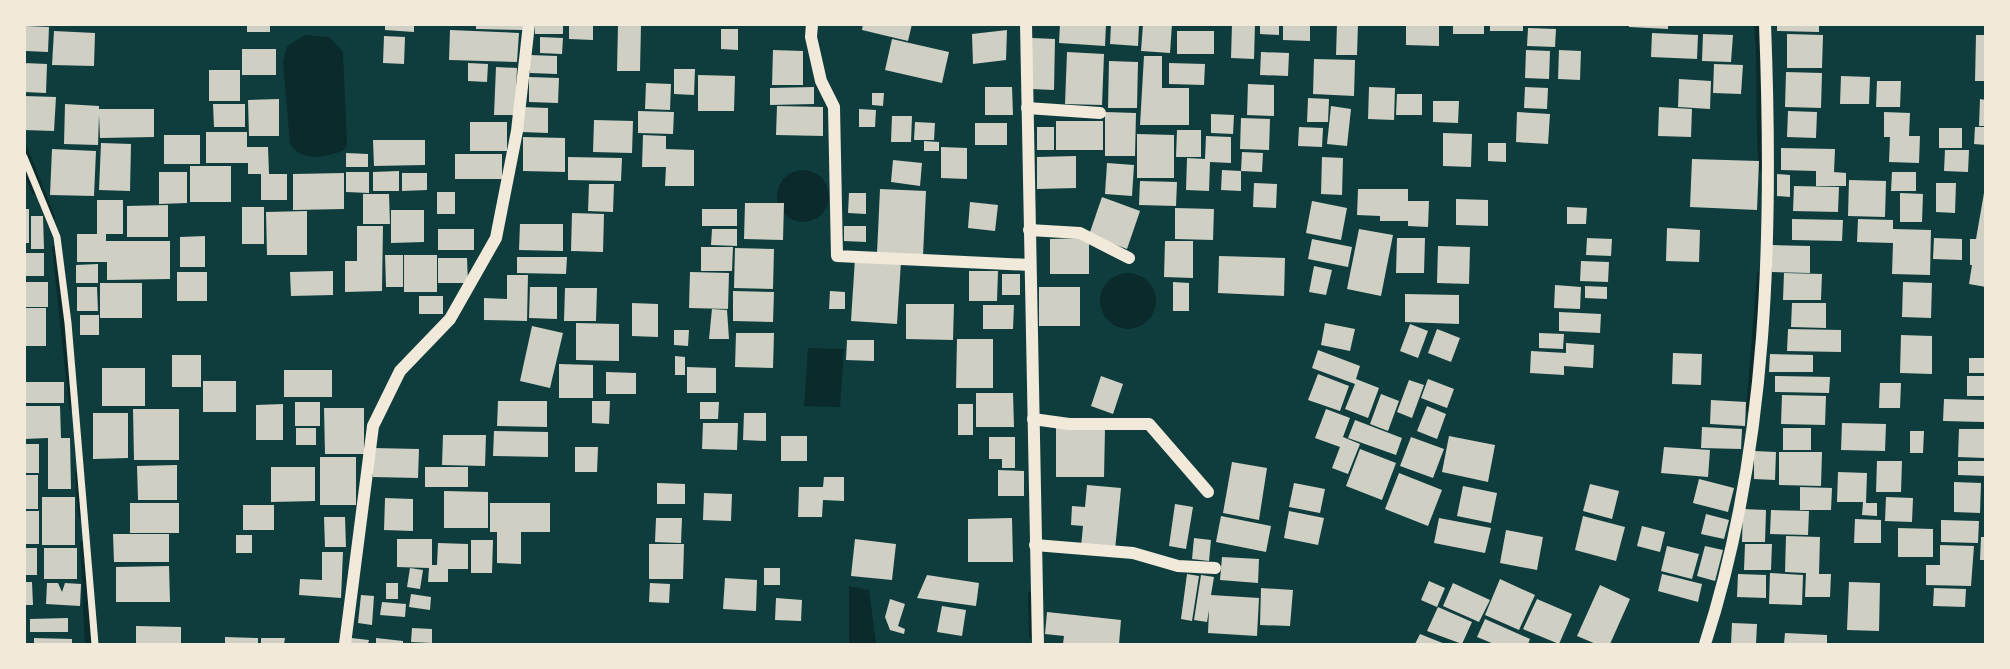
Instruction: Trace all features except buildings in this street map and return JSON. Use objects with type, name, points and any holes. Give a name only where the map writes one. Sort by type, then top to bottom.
[{"type":"street","points":[[345,645],[348,596],[373,426],[400,371],[450,319],[496,238],[517,131],[529,24]]},
{"type":"street","points":[[812,24],[811,37],[821,81],[834,107],[837,256],[1030,265]]},
{"type":"street","points":[[1026,24],[1038,645]]},
{"type":"street","points":[[1705,645],[1722,591],[1740,502],[1757,379],[1767,234],[1765,24]]},
{"type":"street","points":[[1027,108],[1100,113]]},
{"type":"street","points":[[24,157],[57,237],[68,323],[93,596],[95,645]]},
{"type":"street","points":[[1029,230],[1080,233],[1129,258]]},
{"type":"street","points":[[1033,419],[1069,424],[1149,424],[1208,492]]},
{"type":"street","points":[[1035,545],[1133,553],[1178,566],[1215,568]]},
{"type":"water","points":[[305,35],[329,37],[343,52],[347,145],[344,150],[330,155],[308,156],[295,150],[290,144],[283,62],[287,46]]},
{"type":"water","points":[[803,170],[813,172],[821,178],[827,186],[827,206],[821,214],[813,220],[803,222],[793,220],[785,214],[779,206],[777,196],[779,186],[785,178],[793,172]]},
{"type":"water","points":[[1128,273],[1139,275],[1148,281],[1154,290],[1154,312],[1148,321],[1139,327],[1128,329],[1117,327],[1108,321],[1102,312],[1100,301],[1102,290],[1108,281],[1117,275]]},
{"type":"water","points":[[808,348],[844,349],[840,407],[804,406]]},
{"type":"water","points":[[849,586],[869,590],[876,644],[849,644]]},
{"type":"waterway","points":[[1757,24],[1762,169]]},
{"type":"waterway","points":[[24,147],[52,217]]},
{"type":"waterway","points":[[24,168],[35,192]]},
{"type":"waterway","points":[[55,248],[72,407]]},
{"type":"waterway","points":[[1749,410],[1760,274]]},
{"type":"waterway","points":[[78,474],[81,515]]},
{"type":"waterway","points":[[83,544],[88,644]]},
{"type":"waterway","points":[[1031,595],[1032,636]]}]
